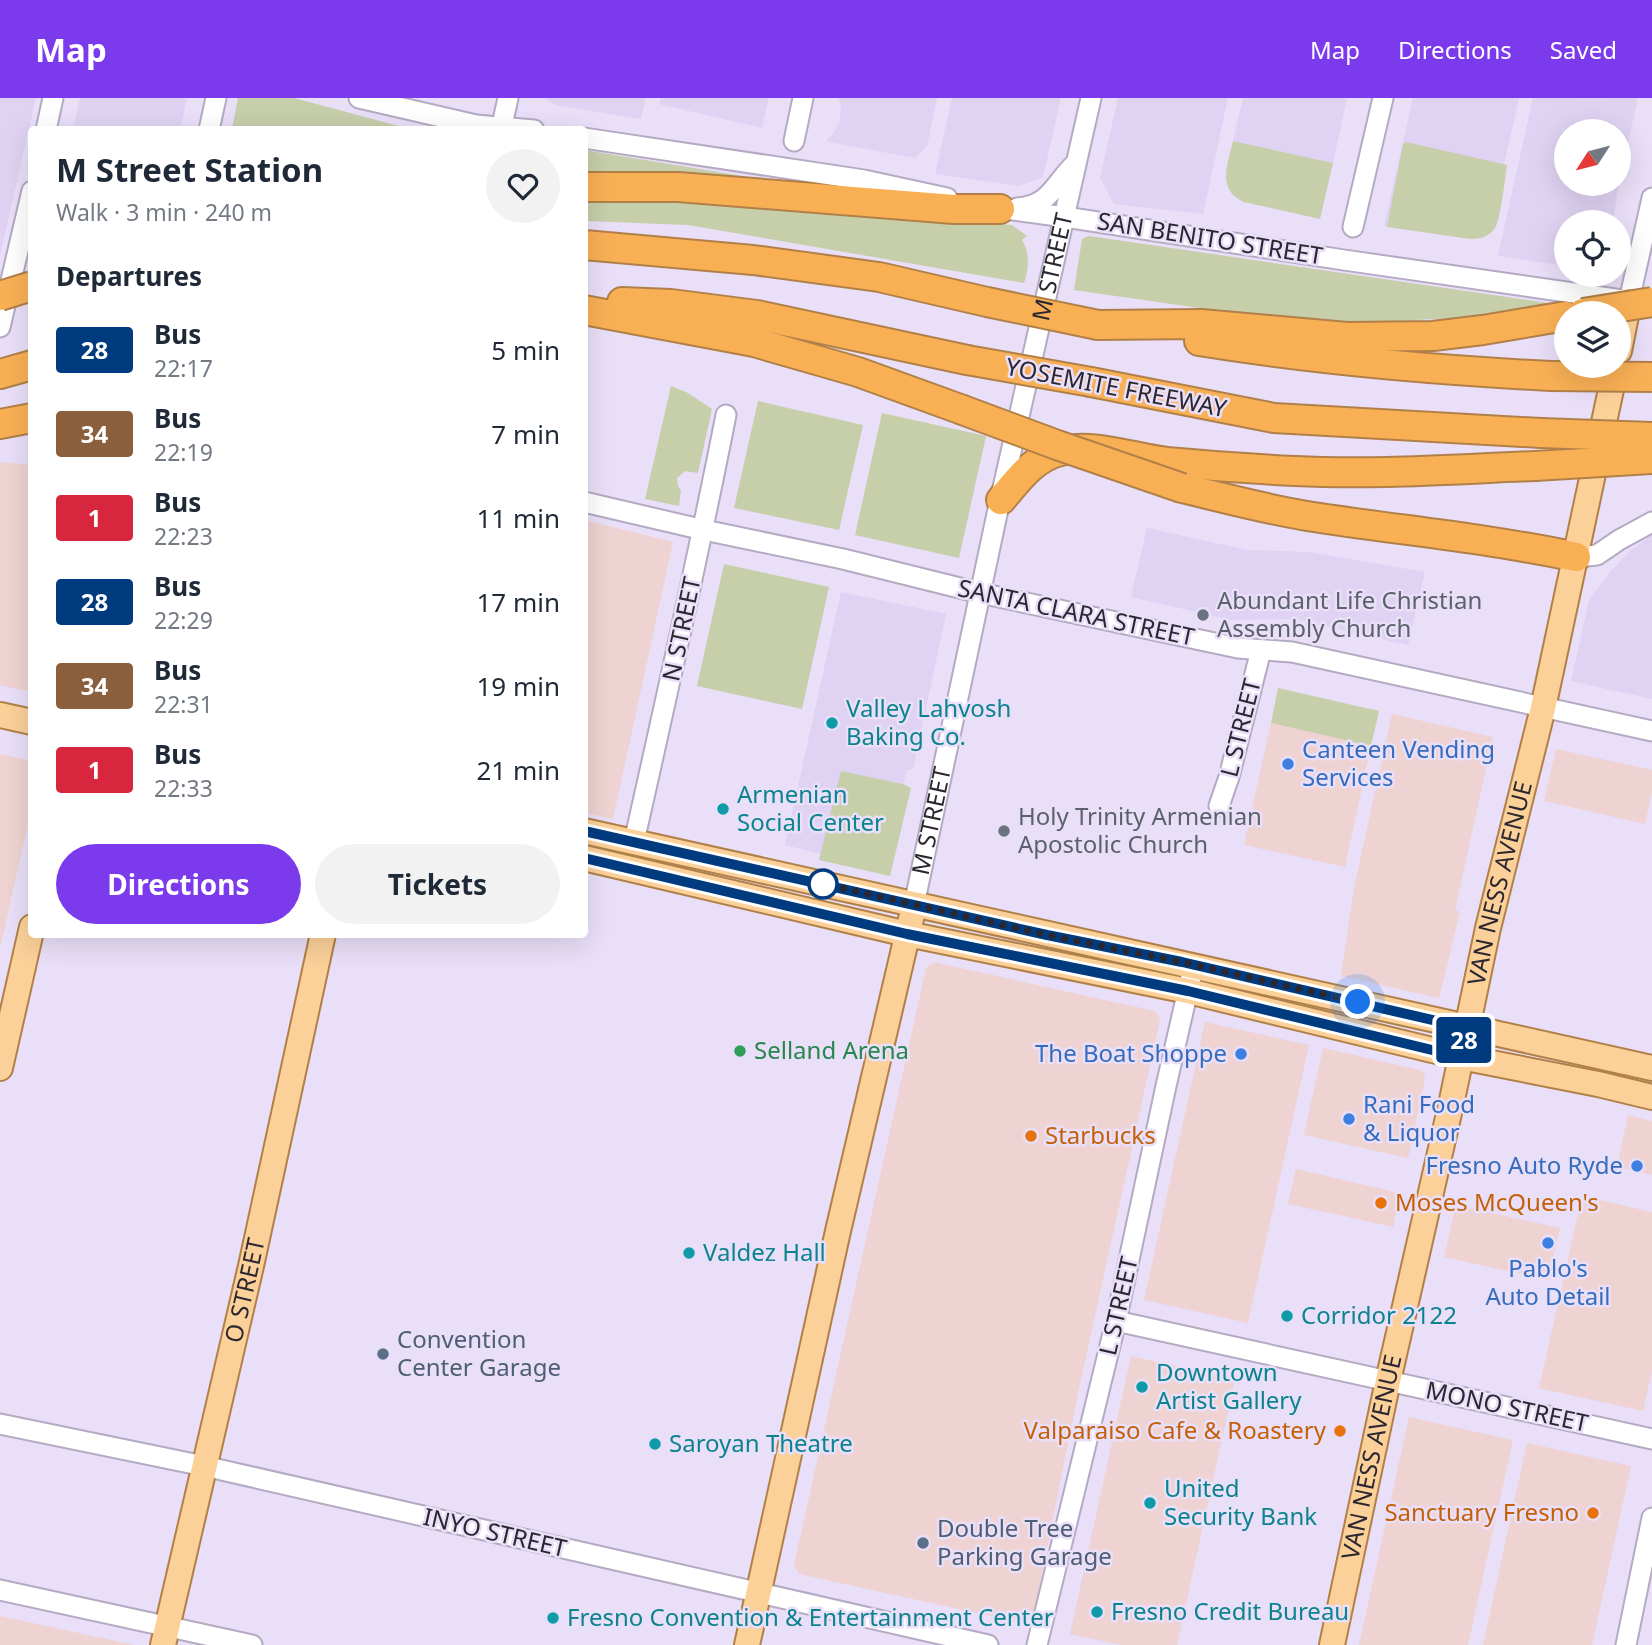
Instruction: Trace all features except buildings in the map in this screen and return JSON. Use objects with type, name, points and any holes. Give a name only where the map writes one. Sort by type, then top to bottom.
[{"type":"highway","points":[[588,187],[678,187],[954,209],[1000,209]]},
{"type":"highway","points":[[588,245],[753,260],[879,277],[1098,325],[1278,354],[1468,372],[1652,377]]},
{"type":"highway","points":[[0,296],[28,287]]},
{"type":"highway","name":"YOSEMITE FREEWAY","points":[[588,301],[671,304],[757,315],[967,360],[1274,418],[1652,437]]},
{"type":"highway","points":[[0,313],[28,305]]},
{"type":"highway","points":[[588,311],[754,342],[858,372],[1182,488],[1307,516],[1524,546],[1576,557]]},
{"type":"highway","points":[[1098,325],[1201,324],[1347,337],[1433,336],[1554,318]]},
{"type":"highway","points":[[0,374],[28,366]]},
{"type":"highway","points":[[0,424],[28,419]]},
{"type":"highway","points":[[1001,500],[1036,463],[1065,450],[1102,450],[1166,462],[1296,471],[1370,472],[1652,459]]},
{"type":"main road","points":[[1631,327],[1644,302]]},
{"type":"main road","name":"VAN NESS AVENUE","points":[[1332,1645],[1488,929],[1543,708],[1613,378]]},
{"type":"main road","points":[[0,715],[28,721]]},
{"type":"main road","points":[[588,832],[1652,1068]]},
{"type":"main road","points":[[588,859],[907,934],[1188,991],[1461,1057],[1652,1097]]},
{"type":"main road","name":"M STREET","points":[[747,1645],[835,1245],[914,905]]},
{"type":"main road","points":[[0,1068],[30,938]]},
{"type":"main road","name":"O STREET","points":[[165,1636],[257,1239],[322,938]]},
{"type":"street","points":[[47,126],[53,98]]},
{"type":"street","points":[[210,126],[216,98]]},
{"type":"street","points":[[359,98],[484,126]]},
{"type":"street","points":[[501,126],[508,98]]},
{"type":"street","points":[[794,141],[803,98]]},
{"type":"street","name":"M STREET","points":[[914,905],[980,593],[1091,98]]},
{"type":"street","points":[[1353,227],[1384,98]]},
{"type":"street","name":"SAN BENITO STREET","points":[[588,139],[864,180],[1000,209],[1644,302]]},
{"type":"street","name":"M STREET","points":[[1000,209],[1036,204],[1059,184],[1077,161]]},
{"type":"street","points":[[1644,302],[1652,198]]},
{"type":"street","points":[[0,327],[28,208]]},
{"type":"street","name":"N STREET","points":[[634,842],[704,530],[726,415]]},
{"type":"street","name":"SANTA CLARA STREET","points":[[588,503],[843,559],[980,593],[1238,648],[1292,652],[1652,732]]},
{"type":"street","points":[[1576,557],[1597,555],[1652,522]]},
{"type":"street","name":"L STREET","points":[[1219,806],[1261,650]]},
{"type":"street","name":"L STREET","points":[[1037,1645],[1116,1321],[1193,965]]},
{"type":"street","name":"MONO STREET","points":[[1116,1321],[1652,1439]]},
{"type":"street","name":"INYO STREET","points":[[0,1424],[204,1466],[988,1645]]},
{"type":"street","points":[[1626,1645],[1652,1518]]},
{"type":"street","points":[[0,1590],[165,1636],[252,1645]]},
{"type":"shaded area","points":[[0,98],[36,98],[28,126],[0,255]]},
{"type":"shaded area","points":[[80,98],[187,98],[181,126],[74,126]]},
{"type":"shaded area","points":[[544,98],[646,98],[641,119],[555,105]]},
{"type":"shaded area","points":[[661,98],[769,98],[762,128],[659,104]]},
{"type":"shaded area","points":[[838,98],[937,98],[927,146],[915,158],[828,142],[840,121],[841,105]]},
{"type":"shaded area","points":[[952,98],[1061,98],[1043,177],[1019,186],[935,174]]},
{"type":"shaded area","points":[[1118,98],[1228,98],[1203,214],[1114,204],[1100,178]]},
{"type":"shaded area","points":[[1243,98],[1347,98],[1333,163],[1233,141]]},
{"type":"shaded area","points":[[1413,98],[1519,98],[1491,221],[1462,233],[1384,226]]},
{"type":"shaded area","points":[[1533,98],[1638,98],[1631,130],[1631,119],[1554,119],[1554,196],[1617,196],[1615,210],[1554,210],[1554,264],[1498,256]]},
{"type":"shaded area","points":[[0,462],[28,465],[28,691],[0,685]]},
{"type":"shaded area","points":[[588,521],[673,542],[613,819],[588,814]]},
{"type":"shaded area","points":[[1147,528],[1247,550],[1309,552],[1425,572],[1408,645],[1294,619],[1232,620],[1131,597]]},
{"type":"shaded area","points":[[1652,535],[1652,699],[1571,681],[1589,601],[1609,573],[1629,552]]},
{"type":"shaded area","points":[[841,592],[946,614],[913,769],[907,770],[903,784],[841,771],[822,854],[785,845]]},
{"type":"shaded area","points":[[1392,714],[1493,737],[1455,910],[1460,912],[1439,998],[1341,976],[1354,888]]},
{"type":"shaded area","points":[[1271,723],[1371,746],[1345,867],[1244,845]]},
{"type":"shaded area","points":[[1556,749],[1652,770],[1652,792],[1645,824],[1544,801]]},
{"type":"shaded area","points":[[0,754],[28,760],[28,824],[0,948]]},
{"type":"shaded area","points":[[934,962],[1155,1011],[1160,1020],[1080,1384],[1033,1618],[1022,1623],[799,1574],[794,1565],[926,968]]},
{"type":"shaded area","points":[[1205,1022],[1309,1045],[1248,1323],[1144,1300]]},
{"type":"shaded area","points":[[1323,1048],[1420,1070],[1424,1074],[1408,1158],[1304,1135]]},
{"type":"shaded area","points":[[1628,1115],[1652,1121],[1652,1175],[1617,1167]]},
{"type":"shaded area","points":[[1296,1169],[1400,1193],[1393,1227],[1288,1204]]},
{"type":"shaded area","points":[[1582,1196],[1652,1212],[1652,1371],[1643,1411],[1539,1388]]},
{"type":"shaded area","points":[[1456,1205],[1560,1228],[1548,1280],[1444,1257]]},
{"type":"shaded area","points":[[1131,1356],[1235,1379],[1177,1645],[1121,1645],[1070,1634]]},
{"type":"shaded area","points":[[1409,1417],[1513,1440],[1468,1645],[1359,1645]]},
{"type":"shaded area","points":[[1527,1443],[1631,1466],[1592,1645],[1483,1645]]},
{"type":"shaded area","points":[[0,1616],[19,1620],[134,1645],[0,1645]]},
{"type":"green space","points":[[238,98],[294,98],[399,126],[233,126]]},
{"type":"green space","points":[[1233,141],[1333,163],[1320,219],[1244,202],[1235,197],[1230,191],[1226,176]]},
{"type":"green space","points":[[1406,142],[1507,165],[1499,215],[1490,234],[1470,239],[1387,227],[1403,144]]},
{"type":"green space","points":[[588,151],[798,185],[588,174]]},
{"type":"green space","points":[[734,201],[1012,225],[1027,236],[1022,240],[1028,267],[1024,283],[688,225],[588,221],[588,203]]},
{"type":"green space","points":[[1089,236],[1554,304],[1554,308],[1456,318],[1352,323],[1248,315],[1074,290],[1082,239]]},
{"type":"green space","points":[[671,386],[688,393],[712,409],[698,473],[685,471],[677,478],[681,490],[679,506],[645,499]]},
{"type":"green space","points":[[758,401],[863,425],[839,530],[734,508]]},
{"type":"green space","points":[[882,413],[986,436],[959,558],[855,535]]},
{"type":"green space","points":[[724,564],[829,587],[802,709],[697,686]]},
{"type":"green space","points":[[1278,688],[1379,711],[1371,746],[1271,723]]},
{"type":"green space","points":[[841,771],[911,788],[890,876],[819,860]]},
{"type":"bus line","name":"28","points":[[588,832],[1047,935],[1182,962],[1467,1028],[1461,1057],[1188,991],[907,934],[588,859]]},
{"type":"place","name":"Abundant Life Christian Assembly Church","points":[[1203,615]]},
{"type":"place","name":"Valley Lahvosh Baking Co.","points":[[832,723]]},
{"type":"place","name":"Canteen Vending Services","points":[[1288,764]]},
{"type":"place","name":"Armenian Social Center","points":[[723,809]]},
{"type":"place","name":"Holy Trinity Armenian Apostolic Church","points":[[1004,831]]},
{"type":"place","name":"Selland Arena","points":[[740,1051]]},
{"type":"place","name":"The Boat Shoppe","points":[[1241,1054]]},
{"type":"place","name":"Rani Food & Liquor","points":[[1349,1119]]},
{"type":"place","name":"Starbucks","points":[[1031,1136]]},
{"type":"place","name":"Fresno Auto Ryde","points":[[1637,1166]]},
{"type":"place","name":"Moses McQueen's","points":[[1381,1203]]},
{"type":"place","name":"Pablo's Auto Detail","points":[[1548,1243]]},
{"type":"place","name":"Valdez Hall","points":[[689,1253]]},
{"type":"place","name":"Corridor 2122","points":[[1287,1316]]},
{"type":"place","name":"Convention Center Garage","points":[[383,1354]]},
{"type":"place","name":"Downtown Artist Gallery","points":[[1142,1387]]},
{"type":"place","name":"Valparaiso Cafe & Roastery","points":[[1340,1431]]},
{"type":"place","name":"Saroyan Theatre","points":[[655,1444]]},
{"type":"place","name":"United Security Bank","points":[[1150,1503]]},
{"type":"place","name":"Sanctuary Fresno","points":[[1593,1513]]},
{"type":"place","name":"Double Tree Parking Garage","points":[[923,1543]]},
{"type":"place","name":"Fresno Credit Bureau","points":[[1097,1612]]},
{"type":"place","name":"Fresno Convention & Entertainment Center","points":[[553,1618]]},
{"type":"route","points":[[823,884],[821,883],[1358,1002]]}]
